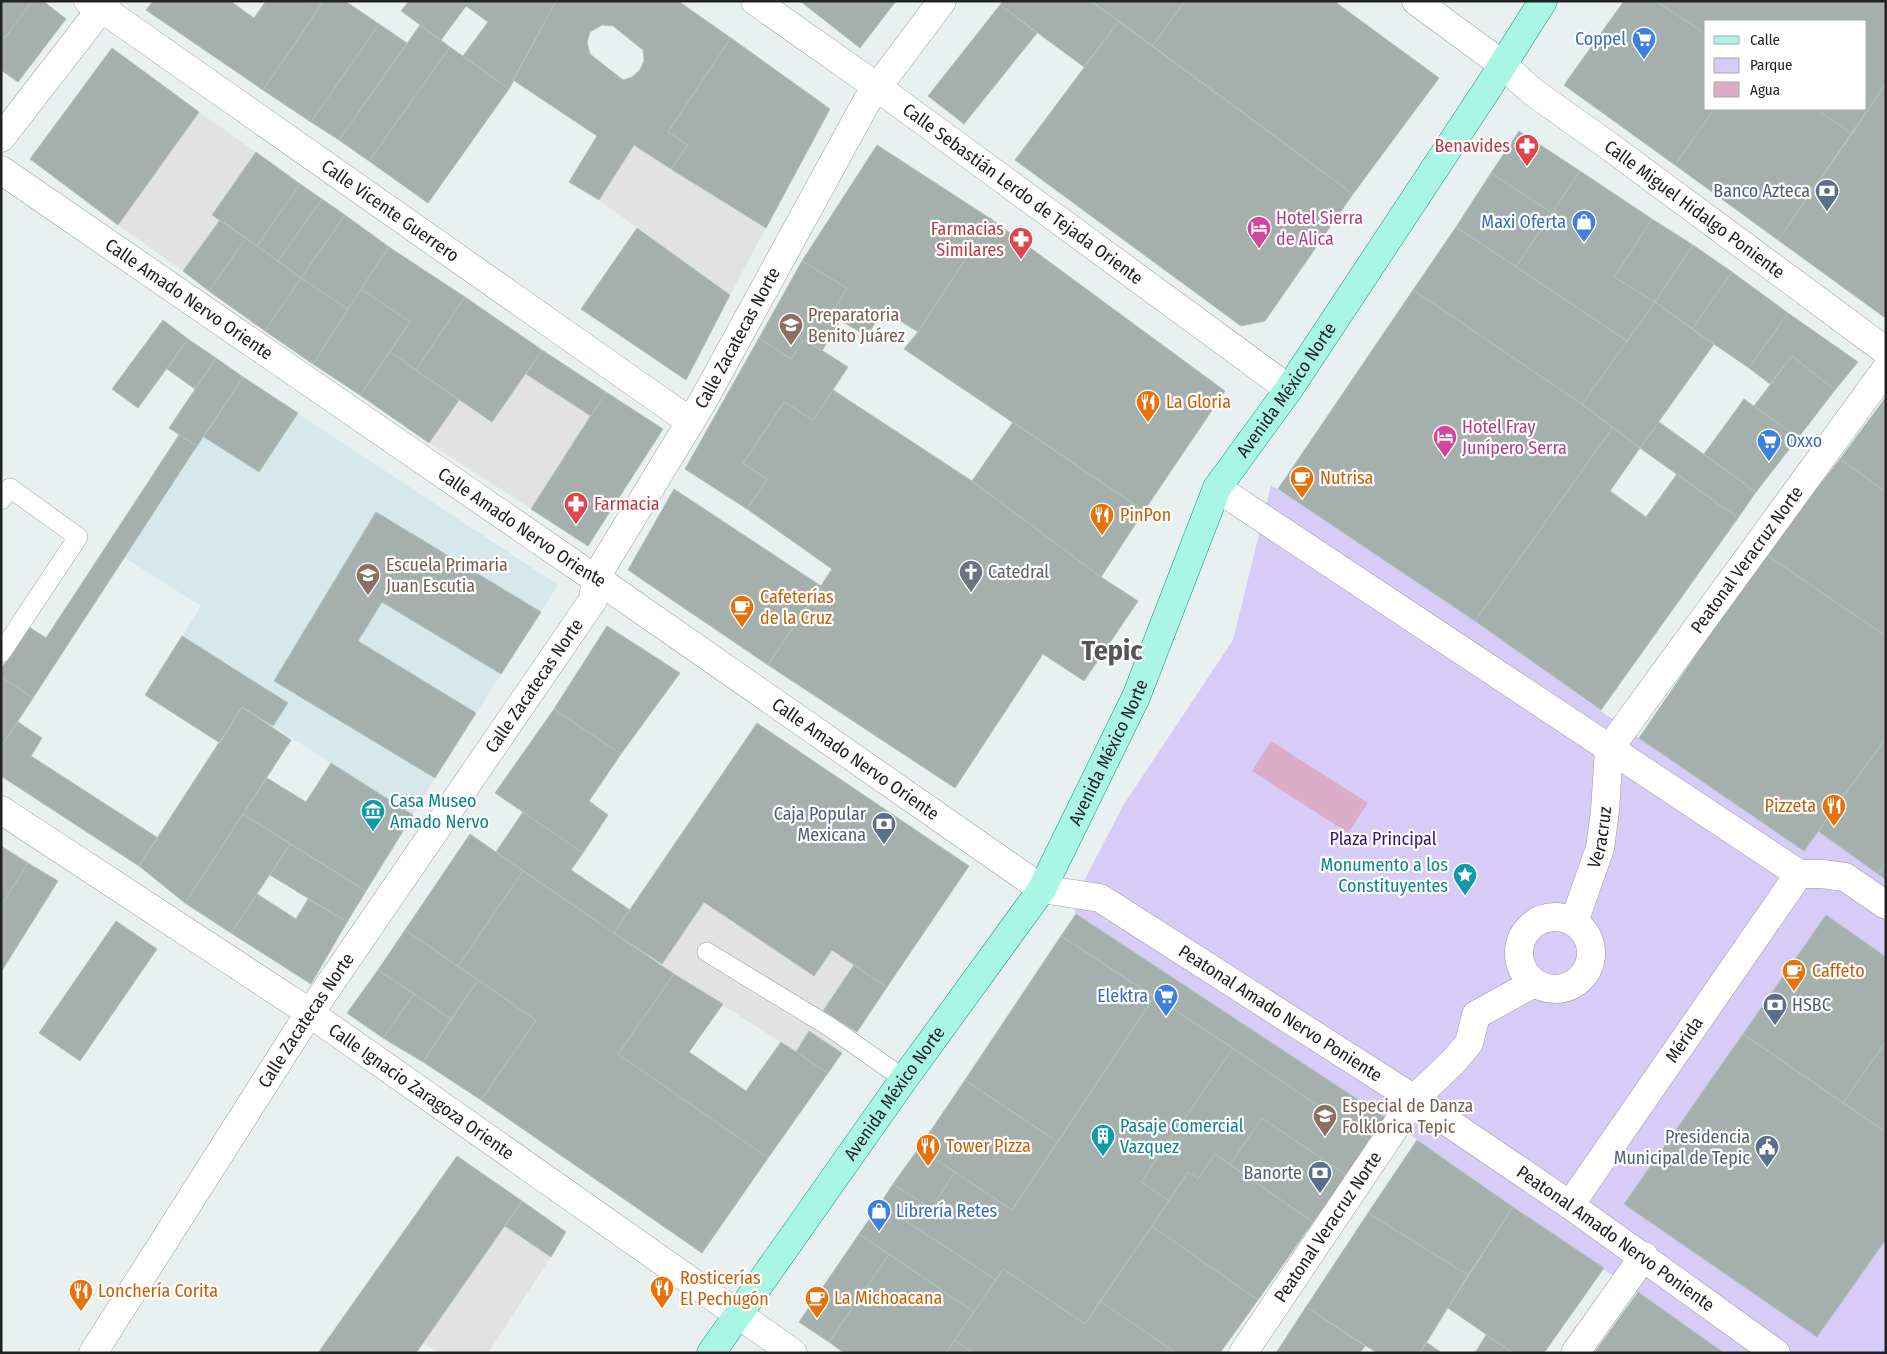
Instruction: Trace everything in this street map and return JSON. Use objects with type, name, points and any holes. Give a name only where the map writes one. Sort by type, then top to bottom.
[{"type":"main road","name":"Avenida México Norte","points":[[711,1353],[904,1078],[1042,889],[1136,697],[1217,488],[1289,389],[1544,1]]},
{"type":"street","name":"Calle Sebastián Lerdo de Tejada Oriente","points":[[755,1],[876,86],[1289,389]]},
{"type":"street","name":"Calle Zacatecas Norte","points":[[94,1353],[310,1014],[592,600],[596,577],[692,419],[867,101],[876,86],[942,1]]},
{"type":"street","name":"Calle Miguel Hidalgo Poniente","points":[[1416,1],[1503,64],[1533,92],[1613,148],[1886,351]]},
{"type":"street","points":[[1,138],[99,4]]},
{"type":"street","name":"Calle Vicente Guerrero","points":[[99,4],[670,407],[692,419]]},
{"type":"street","name":"Calle Amado Nervo Oriente","points":[[1,170],[584,572],[596,577],[1042,889]]},
{"type":"street","name":"Peatonal Veracruz Norte","points":[[1609,750],[1886,368]]},
{"type":"street","points":[[1217,488],[1609,750],[1799,874],[1845,876],[1886,905]]},
{"type":"street","name":"Veracruz","points":[[1574,922],[1600,848],[1605,811],[1609,750]]},
{"type":"street","name":"Calle Ignacio Zaragoza Oriente","points":[[1,810],[310,1014],[794,1353]]},
{"type":"street","name":"Mérida","points":[[1570,1205],[1799,874]]},
{"type":"street","name":"Peatonal Amado Nervo Poniente","points":[[1042,889],[1100,898],[1414,1099],[1644,1256],[1776,1353]]},
{"type":"street","points":[[1556,916],[1570,919],[1581,927],[1588,938],[1591,951],[1589,964],[1583,976],[1573,985],[1560,989],[1546,988],[1534,983],[1524,973],[1519,961],[1518,948],[1523,935],[1531,925],[1543,918],[1556,916]]},
{"type":"street","points":[[1414,1099],[1453,1062],[1469,1043],[1476,1015],[1534,983]]},
{"type":"street","name":"Peatonal Veracruz Norte","points":[[1243,1353],[1414,1099]]},
{"type":"street","points":[[1575,1353],[1644,1256]]},
{"type":"lane","points":[[1,500],[10,488],[78,537],[1,653]]},
{"type":"lane","points":[[708,952],[830,1027],[904,1078]]},
{"type":"shaded area","points":[[199,112],[256,152],[212,215],[220,220],[183,271],[118,225]]},
{"type":"shaded area","points":[[634,145],[766,228],[730,295],[599,200]]},
{"type":"shaded area","points":[[526,374],[591,416],[531,509],[429,443],[459,400],[492,422]]},
{"type":"shaded area","name":"Escuela Primaria Juan Escutia","points":[[243,377],[558,585],[413,815],[243,707],[220,743],[145,695],[201,606],[125,558]]},
{"type":"shaded area","points":[[704,902],[814,976],[832,950],[854,965],[823,1011],[857,1032],[842,1053],[809,1032],[796,1052],[674,974],[662,964]]},
{"type":"shaded area","points":[[505,1226],[551,1257],[488,1353],[438,1353],[423,1343]]},
{"type":"green space","name":"Plaza Principal","points":[[1271,485],[1475,621],[1639,738],[1804,850],[1818,831],[1886,880],[1886,1353],[1724,1353],[1386,1118],[1076,914],[1073,902],[1124,804],[1233,640]]},
{"type":"water","points":[[1271,741],[1368,803],[1348,833],[1252,771]]},
{"type":"building","points":[[1,1],[32,1],[5,38],[1,35]]},
{"type":"building","points":[[32,1],[43,1],[66,19],[18,82],[1,70],[1,35],[5,38]]},
{"type":"building","points":[[153,1],[230,1],[254,18],[266,1],[323,2],[263,90],[146,10]]},
{"type":"building","points":[[324,1],[345,1],[379,24],[311,122],[263,90]]},
{"type":"building","points":[[409,1],[556,1],[509,89],[463,56],[488,22],[466,6],[441,40],[401,11]]},
{"type":"building","points":[[556,1],[678,1],[731,38],[668,132],[688,145],[671,169],[634,145],[599,200],[569,182],[597,136],[513,80]],"holes":[[[602,25],[613,26],[643,50],[644,61],[640,70],[632,77],[623,80],[590,54],[587,42],[590,32]]]},
{"type":"building","points":[[800,1],[896,1],[860,48]]},
{"type":"building","points":[[1003,1],[1091,1],[1119,21],[1084,67],[1000,5]]},
{"type":"building","points":[[1091,1],[1185,1],[1152,46]]},
{"type":"building","points":[[1185,1],[1334,1],[1439,78],[1353,194],[1152,46]]},
{"type":"building","name":"Coppel","points":[[1624,1],[1656,1],[1704,33],[1704,110],[1713,110],[1675,165],[1564,85]]},
{"type":"building","points":[[1656,1],[1886,1],[1886,83],[1852,134],[1817,110],[1867,110],[1867,20],[1704,20],[1704,33]]},
{"type":"building","points":[[1000,5],[1037,33],[964,124],[928,96]]},
{"type":"building","points":[[1119,21],[1353,194],[1265,321],[1241,326],[1015,160]]},
{"type":"building","points":[[379,24],[407,43],[339,140],[311,122]]},
{"type":"building","points":[[420,25],[450,47],[369,161],[339,140]]},
{"type":"building","points":[[731,38],[830,109],[766,228],[671,169],[688,145],[668,132]]},
{"type":"building","points":[[450,47],[509,89],[428,203],[369,161]]},
{"type":"building","points":[[112,48],[199,112],[118,225],[30,159]]},
{"type":"building","points":[[1886,83],[1886,314],[1884,317],[1778,240]]},
{"type":"building","points":[[1713,110],[1817,110],[1852,134],[1778,240],[1675,165]]},
{"type":"building","points":[[1519,131],[1580,171],[1552,213],[1491,173]]},
{"type":"building","points":[[877,145],[991,219],[918,332],[883,310],[867,336],[831,315],[847,288],[802,261]]},
{"type":"building","points":[[256,152],[300,184],[257,246],[212,215]]},
{"type":"building","name":"Maxi Oferta","points":[[1580,171],[1652,219],[1614,277],[1655,302],[1627,341],[1516,267]]},
{"type":"building","points":[[1491,173],[1552,213],[1516,267],[1456,227]]},
{"type":"building","points":[[300,184],[322,199],[278,261],[257,246]]},
{"type":"building","points":[[322,199],[345,215],[301,278],[278,261]]},
{"type":"building","points":[[345,215],[389,247],[348,309],[301,278]]},
{"type":"building","points":[[991,219],[1225,391],[1144,511],[904,349],[918,332]]},
{"type":"building","points":[[1652,219],[1693,245],[1655,302],[1614,277]]},
{"type":"building","points":[[220,220],[246,238],[209,291],[183,271]]},
{"type":"building","points":[[1456,227],[1627,341],[1582,404],[1413,290]]},
{"type":"building","points":[[637,228],[730,295],[686,380],[581,309]]},
{"type":"building","points":[[246,238],[301,278],[265,331],[209,291]]},
{"type":"building","points":[[1693,245],[1732,272],[1692,329],[1655,302]]},
{"type":"building","points":[[389,247],[465,297],[416,370],[390,352],[410,322],[361,289]]},
{"type":"building","points":[[802,261],[847,288],[831,315],[840,320],[822,351],[804,339],[791,359],[759,338]]},
{"type":"building","points":[[1732,272],[1788,313],[1749,368],[1692,329]]},
{"type":"building","points":[[301,278],[348,309],[313,364],[265,331]]},
{"type":"building","points":[[361,289],[410,322],[360,395],[313,364]]},
{"type":"building","name":"Hotel Fray Junípero Serra","points":[[1413,290],[1613,427],[1475,621],[1278,489]]},
{"type":"building","points":[[465,297],[542,350],[492,422],[416,370]]},
{"type":"building","points":[[1655,302],[1714,344],[1640,448],[1582,404]]},
{"type":"building","points":[[1788,313],[1858,362],[1835,390],[1792,356],[1770,384],[1749,368]]},
{"type":"building","points":[[163,320],[188,339],[138,408],[112,389]]},
{"type":"building","points":[[759,338],[791,359],[804,339],[848,367],[813,420],[784,402],[743,463],[767,479],[747,509],[685,469]]},
{"type":"building","points":[[188,339],[216,358],[195,389],[167,369]]},
{"type":"building","points":[[542,350],[606,392],[591,416],[526,374]]},
{"type":"building","points":[[390,352],[459,400],[429,443],[360,395]]},
{"type":"building","points":[[1792,356],[1835,390],[1798,438],[1754,406]]},
{"type":"building","points":[[216,358],[243,377],[197,446],[169,428]]},
{"type":"building","points":[[243,377],[298,413],[259,472],[204,437]]},
{"type":"building","name":"Catedral","points":[[833,390],[972,481],[1101,577],[1138,601],[1084,681],[1043,654],[955,788],[768,665],[832,569],[747,509],[767,479],[743,463],[784,402],[813,420]]},
{"type":"building","points":[[606,392],[663,429],[588,546],[531,509]]},
{"type":"building","points":[[1886,397],[1886,492],[1840,459]]},
{"type":"building","points":[[1744,399],[1798,438],[1756,492],[1704,454]]},
{"type":"building","points":[[1013,422],[1144,511],[1101,577],[972,481]]},
{"type":"building","points":[[1659,422],[1756,492],[1738,518],[1640,448]]},
{"type":"building","points":[[1613,427],[1640,448],[1610,491],[1646,517],[1677,474],[1738,518],[1601,710],[1475,621]]},
{"type":"building","points":[[179,435],[197,446],[33,698],[1,677],[1,669],[29,627],[46,638]]},
{"type":"building","points":[[1840,459],[1886,492],[1886,636],[1765,554]]},
{"type":"building","points":[[674,489],[821,586],[768,665],[628,570]]},
{"type":"building","points":[[376,512],[541,612],[501,674],[382,602],[358,641],[476,713],[435,778],[274,681]]},
{"type":"building","points":[[1765,554],[1886,636],[1886,738],[1804,851],[1639,738]]},
{"type":"building","points":[[607,626],[680,673],[621,754],[554,709]]},
{"type":"building","points":[[182,636],[288,703],[273,726],[242,707],[220,743],[145,695]]},
{"type":"building","points":[[1,677],[33,698],[1,747]]},
{"type":"building","points":[[242,707],[291,740],[185,903],[139,866]]},
{"type":"building","points":[[554,709],[621,754],[589,801],[608,815],[583,853],[495,793]]},
{"type":"building","points":[[18,722],[42,738],[31,756],[158,838],[139,866],[1,776],[1,747]]},
{"type":"building","points":[[757,723],[969,866],[887,987],[832,950],[814,976],[704,902],[662,964],[614,933]]},
{"type":"building","points":[[1886,738],[1886,863],[1878,874],[1818,831]]},
{"type":"building","points":[[331,763],[413,815],[366,891],[243,814],[267,778],[306,802]]},
{"type":"building","points":[[523,812],[583,853],[571,870],[630,910],[614,933],[496,852]]},
{"type":"building","points":[[243,814],[290,844],[231,933],[185,903]]},
{"type":"building","points":[[470,834],[523,871],[458,966],[405,930]]},
{"type":"building","points":[[290,844],[366,891],[347,922],[270,875]]},
{"type":"building","points":[[1,846],[28,863],[1,906]]},
{"type":"building","points":[[28,863],[58,881],[1,972],[1,906]]},
{"type":"building","points":[[1886,863],[1886,880],[1878,874]]},
{"type":"building","points":[[523,871],[674,974],[618,1054],[768,1158],[702,1253],[481,1100],[536,1020],[458,966]]},
{"type":"building","points":[[257,894],[296,919],[308,899],[347,922],[311,984],[231,933]]},
{"type":"building","points":[[1076,914],[1386,1118],[1371,1142],[1233,1048],[1061,936]]},
{"type":"building","points":[[1826,915],[1886,957],[1886,1041],[1843,1103],[1743,1034]]},
{"type":"building","points":[[116,921],[157,949],[80,1061],[39,1033]]},
{"type":"building","points":[[405,930],[478,980],[451,1019],[378,970]]},
{"type":"building","points":[[1061,936],[1154,997],[1058,1142],[965,1080]]},
{"type":"building","points":[[854,965],[887,987],[857,1032],[823,1011]]},
{"type":"building","points":[[378,970],[414,994],[383,1038],[347,1013]]},
{"type":"building","points":[[674,974],[723,1004],[689,1052],[746,1091],[781,1042],[828,1073],[768,1158],[618,1054]]},
{"type":"building","points":[[478,980],[536,1020],[481,1100],[423,1062]]},
{"type":"building","points":[[414,994],[451,1019],[423,1062],[383,1038]]},
{"type":"building","name":"Pasaje Comercial Vazquez","points":[[1154,997],[1233,1048],[1141,1182],[1169,1201],[1085,1324],[1003,1269],[996,1280],[880,1204],[893,1184],[931,1209],[955,1172],[1012,1210]]},
{"type":"building","points":[[809,1031],[842,1053],[828,1073],[796,1052]]},
{"type":"building","name":"Presidencia Municipal de Tepic","points":[[1743,1034],[1886,1132],[1886,1239],[1817,1337],[1624,1204]]},
{"type":"building","points":[[1886,1041],[1886,1132],[1843,1103]]},
{"type":"building","points":[[1233,1048],[1371,1142],[1348,1176],[1262,1118],[1230,1165],[1215,1154],[1198,1179],[1188,1172],[1169,1201],[1141,1182]]},
{"type":"building","points":[[965,1080],[1058,1142],[1012,1210],[919,1148]]},
{"type":"building","points":[[1262,1118],[1348,1176],[1313,1222],[1230,1165]]},
{"type":"building","points":[[1417,1140],[1513,1207],[1468,1275],[1368,1213]]},
{"type":"building","points":[[919,1148],[955,1172],[931,1209],[893,1184]]},
{"type":"building","points":[[1215,1154],[1313,1222],[1258,1300],[1152,1226],[1188,1172],[1198,1179]]},
{"type":"building","points":[[457,1156],[522,1201],[416,1353],[318,1353]]},
{"type":"building","points":[[522,1201],[566,1232],[551,1257],[505,1226]]},
{"type":"building","points":[[880,1204],[996,1280],[974,1312],[859,1234]]},
{"type":"building","points":[[1513,1207],[1604,1268],[1544,1353],[1513,1353],[1448,1308]]},
{"type":"building","points":[[1368,1213],[1468,1275],[1420,1353],[1377,1353],[1306,1307]]},
{"type":"building","points":[[1152,1226],[1258,1300],[1220,1353],[1176,1353],[1100,1301]]},
{"type":"building","points":[[859,1234],[889,1254],[829,1342],[799,1322]]},
{"type":"building","points":[[889,1254],[974,1312],[946,1353],[844,1353],[829,1342]]},
{"type":"building","points":[[1003,1269],[1085,1324],[1100,1301],[1176,1353],[974,1353],[955,1340]]},
{"type":"building","points":[[1638,1292],[1724,1353],[1594,1353]]},
{"type":"building","points":[[1306,1307],[1365,1346],[1360,1353],[1276,1353]]},
{"type":"building","points":[[1486,1335],[1513,1353],[1475,1353]]},
{"type":"building","points":[[955,1340],[974,1353],[946,1353]]},
{"type":"building","points":[[1426,1342],[1442,1353],[1420,1353]]},
{"type":"place","name":"Coppel","points":[[1644,60]]},
{"type":"place","name":"Benavides","points":[[1527,167]]},
{"type":"place","name":"Banco Azteca","points":[[1827,212]]},
{"type":"place","name":"Maxi Oferta","points":[[1584,243]]},
{"type":"place","name":"Hotel Sierra de Alica","points":[[1259,249]]},
{"type":"place","name":"Farmacias Similares","points":[[1021,260]]},
{"type":"place","name":"Preparatoria Benito Juárez","points":[[791,346]]},
{"type":"place","name":"La Gloria","points":[[1148,423]]},
{"type":"place","name":"Hotel Fray Junípero Serra","points":[[1445,458]]},
{"type":"place","name":"Oxxo","points":[[1769,462]]},
{"type":"place","name":"Nutrisa","points":[[1302,499]]},
{"type":"place","name":"Farmacia","points":[[576,525]]},
{"type":"place","name":"PinPon","points":[[1102,536]]},
{"type":"place","name":"Catedral","points":[[971,593]]},
{"type":"place","name":"Escuela Primaria Juan Escutia","points":[[368,596]]},
{"type":"place","name":"Cafeterías de la Cruz","points":[[742,628]]},
{"type":"place","name":"Pizzeta","points":[[1834,827]]},
{"type":"place","name":"Casa Museo Amado Nervo","points":[[373,832]]},
{"type":"place","name":"Caja Popular Mexicana","points":[[884,845]]},
{"type":"place","name":"Monumento a los Constituyentes","points":[[1465,896]]},
{"type":"place","name":"Caffeto","points":[[1794,992]]},
{"type":"place","name":"Elektra","points":[[1166,1017]]},
{"type":"place","name":"HSBC","points":[[1775,1026]]},
{"type":"place","name":"Especial de Danza Folklorica Tepic","points":[[1325,1137]]},
{"type":"place","name":"Pasaje Comercial Vazquez","points":[[1103,1157]]},
{"type":"place","name":"Tower Pizza","points":[[928,1167]]},
{"type":"place","name":"Presidencia Municipal de Tepic","points":[[1767,1168]]},
{"type":"place","name":"Banorte","points":[[1320,1194]]},
{"type":"place","name":"Librería Retes","points":[[879,1232]]},
{"type":"place","name":"Rosticerías El Pechugón","points":[[662,1309]]},
{"type":"place","name":"Lonchería Corita","points":[[81,1312]]},
{"type":"place","name":"La Michoacana","points":[[817,1319]]},
{"type":"district","name":"Tepic","points":[[1112,650]]}]
